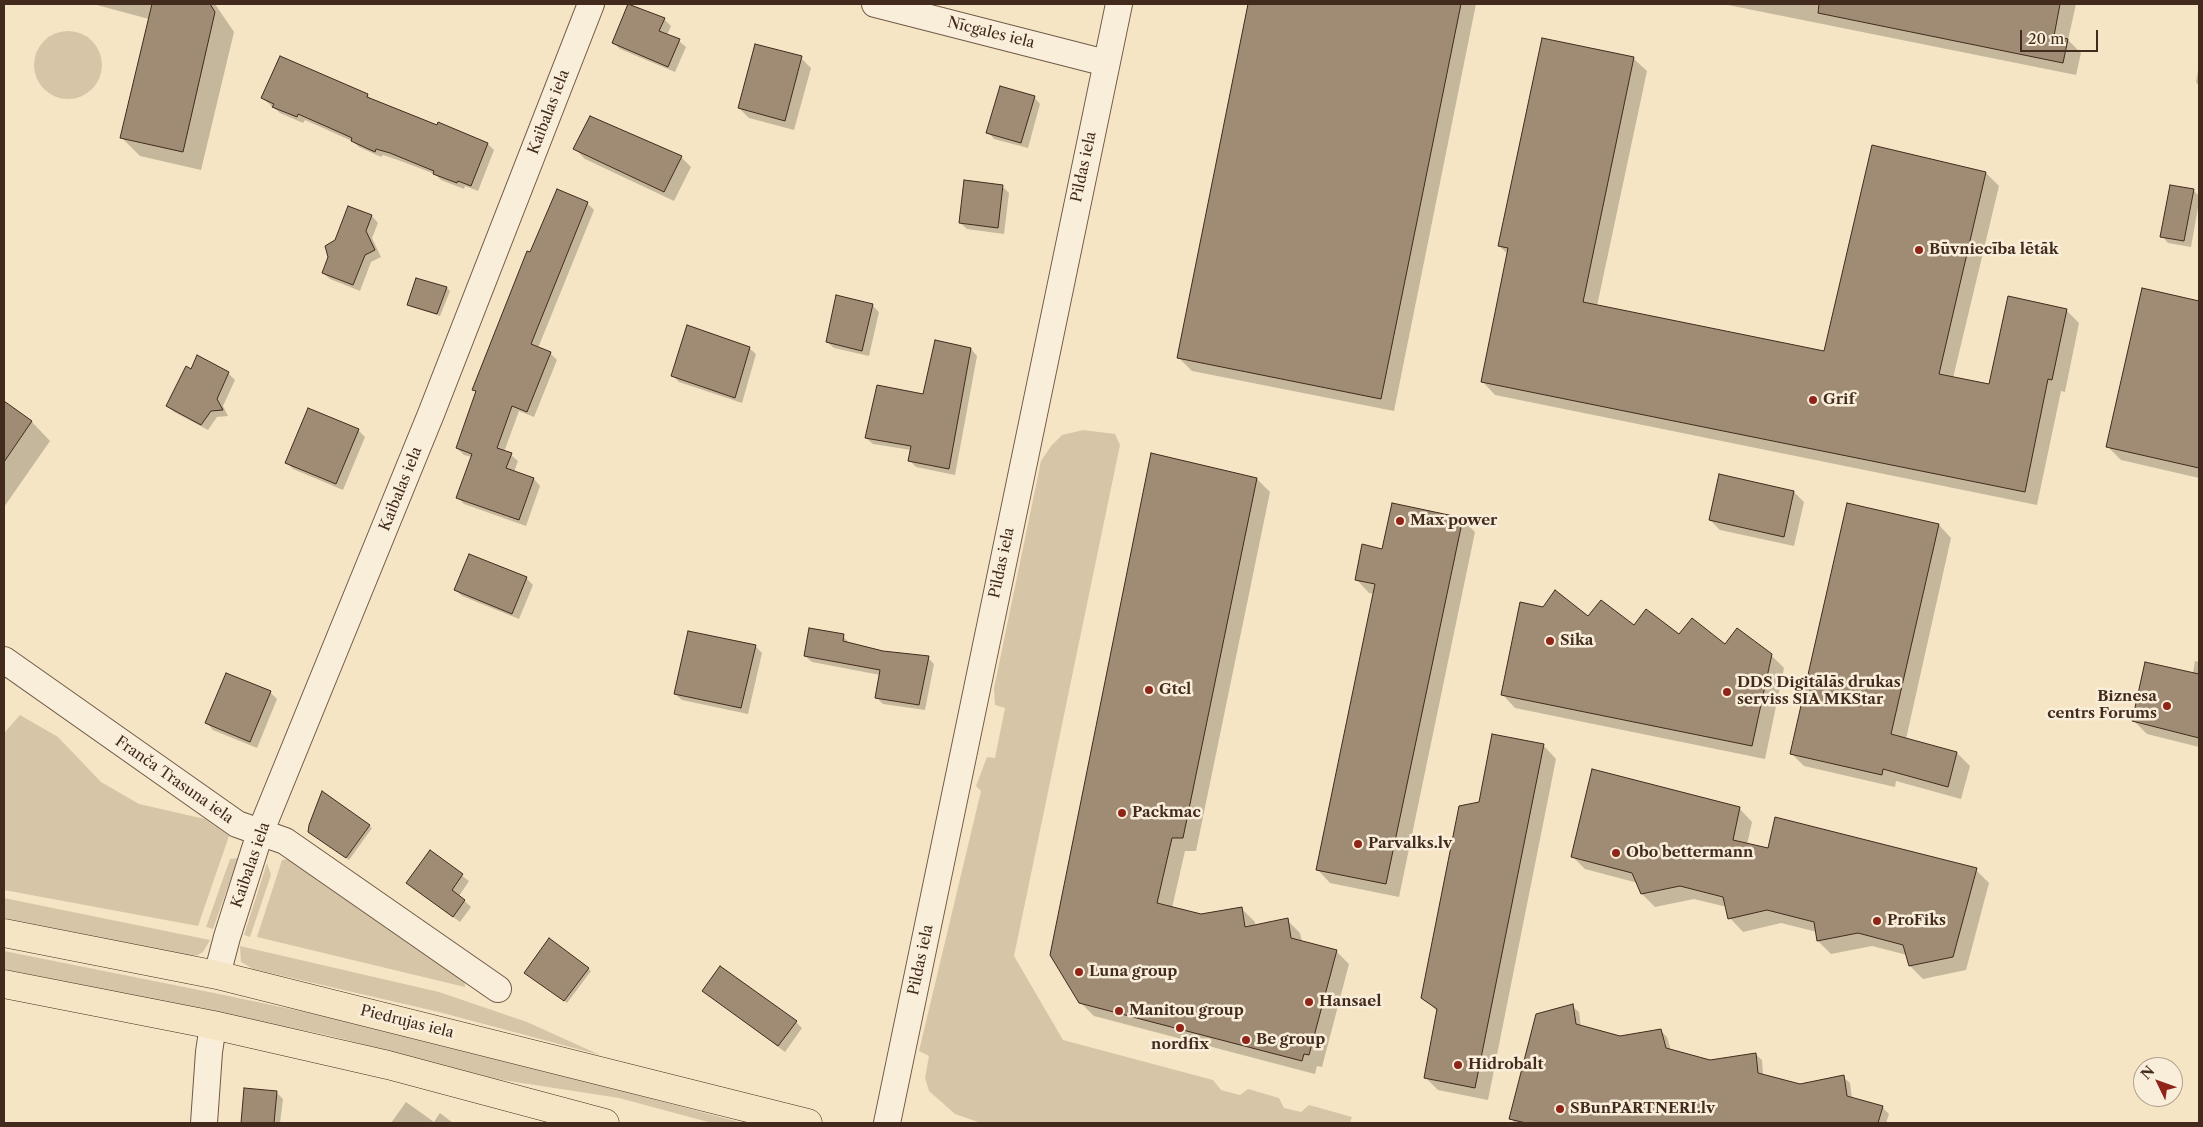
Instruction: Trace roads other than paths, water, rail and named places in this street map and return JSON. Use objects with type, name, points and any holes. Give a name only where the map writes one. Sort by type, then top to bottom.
[{"type":"main road","name":"Piedrujas iela","points":[[4,933],[217,975],[808,1123]]},
{"type":"main road","points":[[4,984],[213,1025],[388,1065],[605,1123]]},
{"type":"street","name":"Kaibalas iela","points":[[217,975],[260,833],[428,423],[591,4]]},
{"type":"street","name":"Nīcgales iela","points":[[875,4],[1106,63]]},
{"type":"street","name":"Pildas iela","points":[[887,1123],[1119,4]]},
{"type":"street","name":"Franča Trasuna iela","points":[[4,660],[237,824],[285,841],[498,989]]},
{"type":"street","points":[[204,1123],[208,1052],[213,1025]]},
{"type":"place","name":"Būvniecība lētāk","points":[[1919,250]]},
{"type":"place","name":"Grif","points":[[1813,400]]},
{"type":"place","name":"Max power","points":[[1400,521]]},
{"type":"place","name":"Sika","points":[[1550,641]]},
{"type":"place","name":"Gtcl","points":[[1149,690]]},
{"type":"place","name":"DDS Digitālās drukas serviss SIA MKStar","points":[[1727,692]]},
{"type":"place","name":"Biznesa centrs Forums","points":[[2167,706]]},
{"type":"place","name":"Packmac","points":[[1122,813]]},
{"type":"place","name":"Parvalks.lv","points":[[1358,844]]},
{"type":"place","name":"Obo bettermann","points":[[1616,853]]},
{"type":"place","name":"ProFiks","points":[[1877,921]]},
{"type":"place","name":"Luna group","points":[[1079,972]]},
{"type":"place","name":"Hansael","points":[[1309,1002]]},
{"type":"place","name":"Manitou group","points":[[1119,1011]]},
{"type":"place","name":"nordfix","points":[[1180,1028]]},
{"type":"place","name":"Be group","points":[[1246,1040]]},
{"type":"place","name":"Hidrobalt","points":[[1458,1065]]},
{"type":"place","name":"SBunPARTNERI.lv","points":[[1560,1109]]}]
